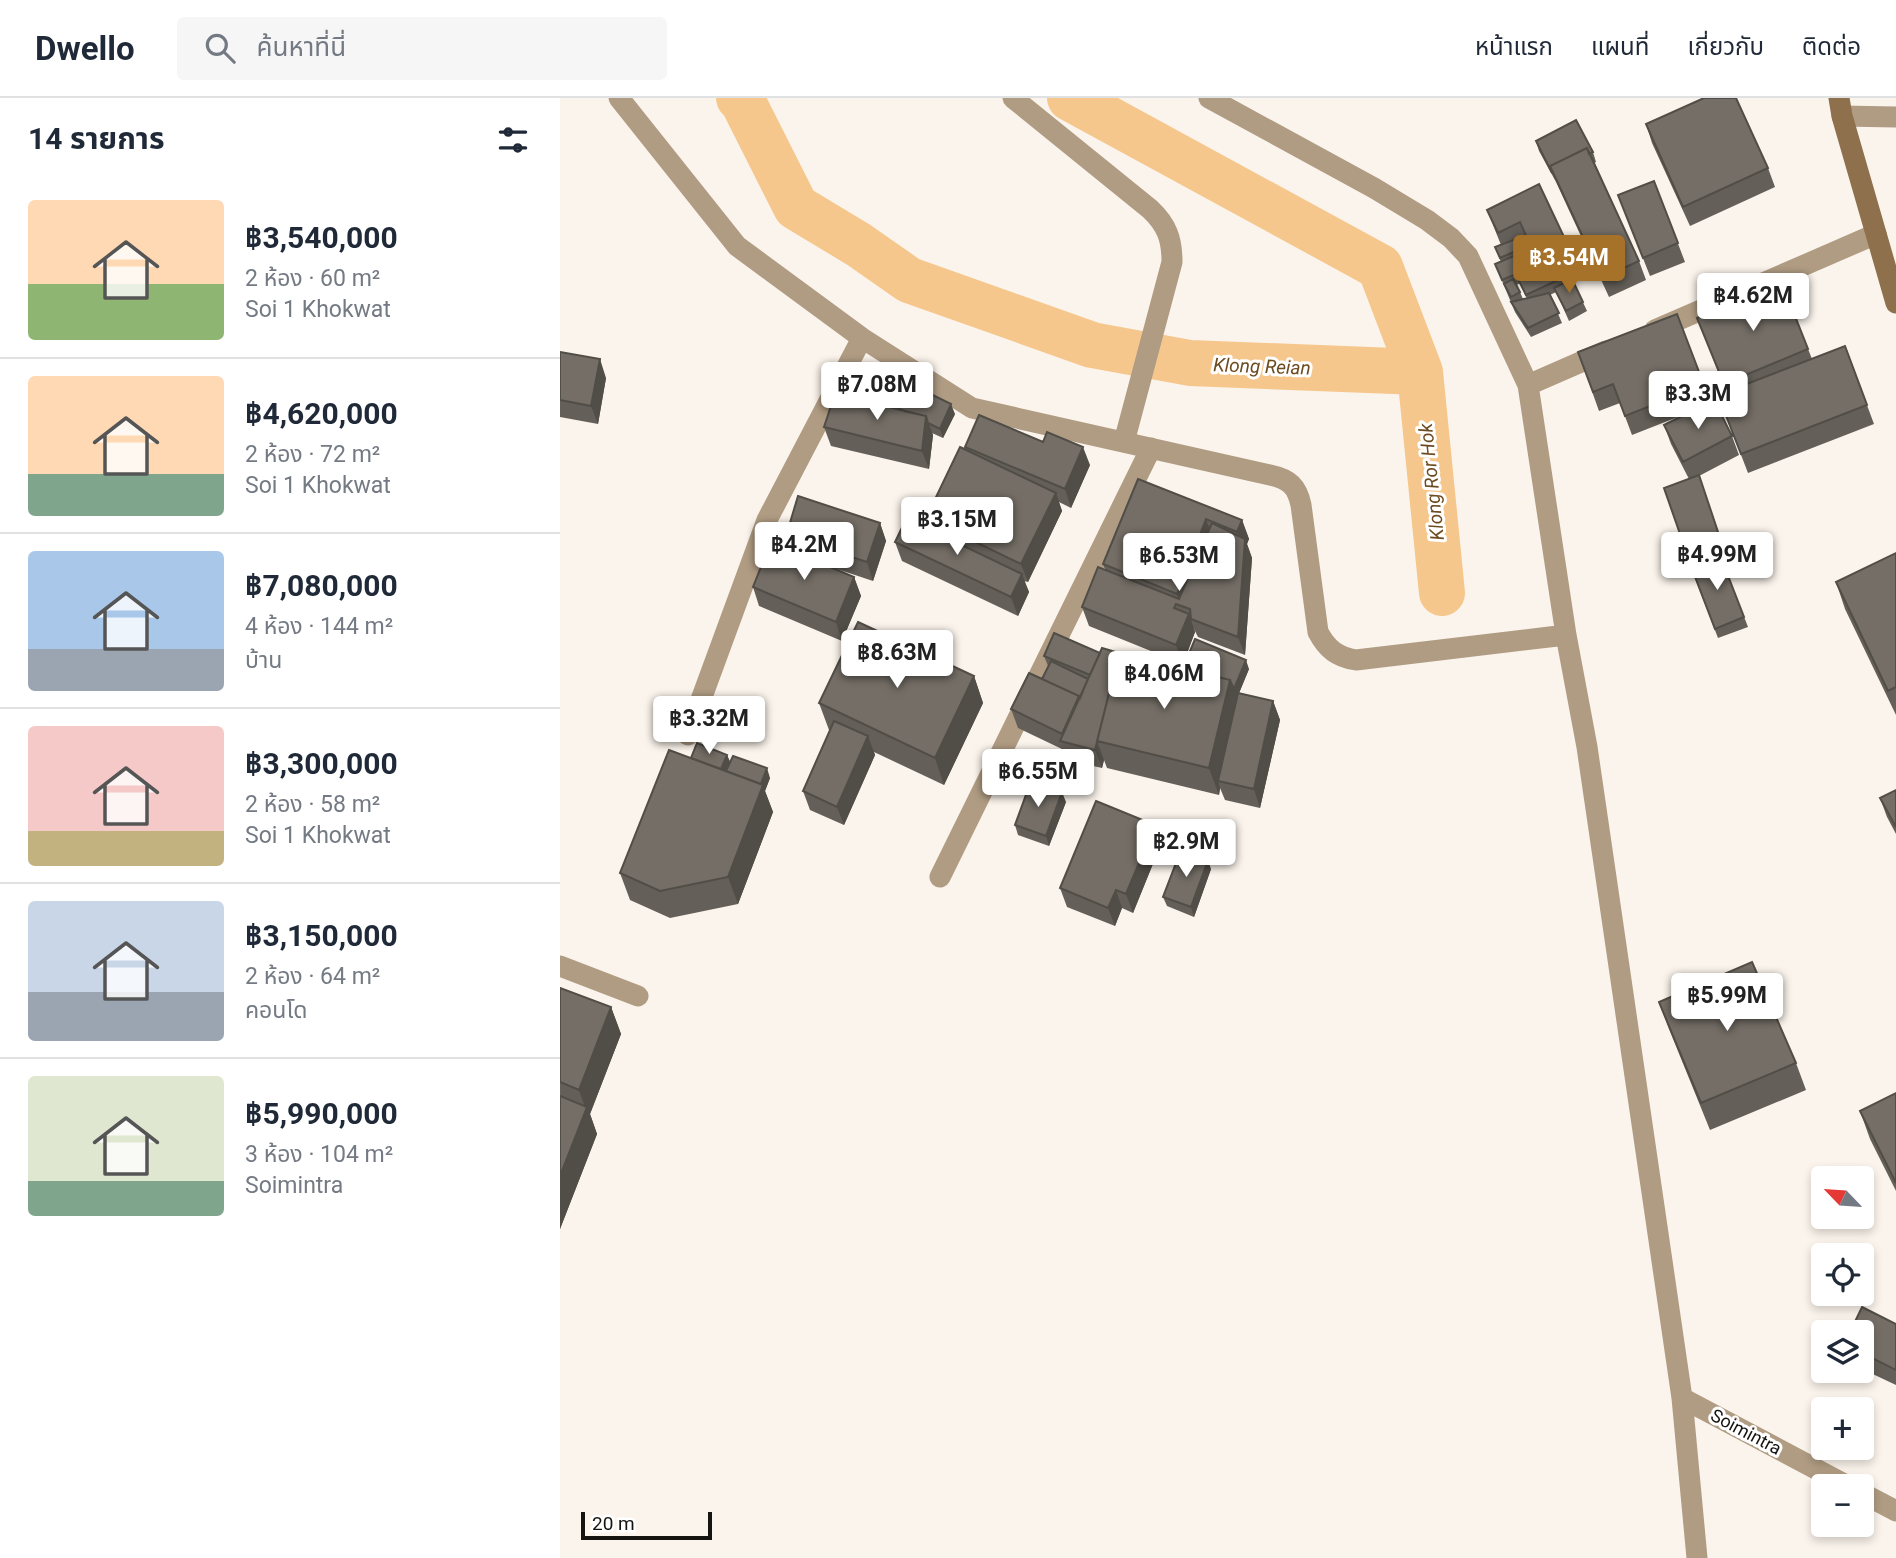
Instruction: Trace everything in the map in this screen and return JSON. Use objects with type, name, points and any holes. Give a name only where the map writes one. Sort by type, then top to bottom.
[{"type":"street","points":[[619,98],[737,246],[862,338],[972,408],[1281,477],[1292,483],[1298,491],[1301,505],[1318,632],[1326,646],[1345,658],[1356,660],[1566,635]]},
{"type":"street","points":[[1013,98],[1150,209],[1168,230],[1172,244],[1172,262],[1124,442]]},
{"type":"street","points":[[1209,98],[1374,188],[1451,238],[1468,256],[1528,385],[1566,635],[1587,747],[1682,1398],[1697,1558]]},
{"type":"street","points":[[1896,117],[1840,107],[1896,303]]},
{"type":"street","points":[[1528,385],[1876,234]]},
{"type":"street","points":[[688,735],[767,520],[862,338]]},
{"type":"street","points":[[940,877],[1152,448]]},
{"type":"street","points":[[560,967],[638,996]]},
{"type":"street","name":"Soimintra","points":[[1682,1398],[1825,1474]]},
{"type":"street","points":[[1874,1499],[1896,1511]]},
{"type":"building","points":[[1704,98],[1736,98],[1768,168],[1683,207],[1646,124]]},
{"type":"building","points":[[1576,120],[1593,152],[1589,154],[1587,148],[1550,166],[1552,173],[1536,141]]},
{"type":"building","points":[[1587,148],[1639,261],[1602,278],[1550,166]]},
{"type":"building","points":[[1654,181],[1678,243],[1643,258],[1618,195]]},
{"type":"building","points":[[1539,184],[1565,239],[1534,254],[1520,222],[1498,233],[1487,210]]},
{"type":"building","points":[[1521,237],[1525,247],[1500,258],[1495,247]]},
{"type":"building","points":[[1523,252],[1530,268],[1502,280],[1495,264]]},
{"type":"building","points":[[1566,257],[1573,273],[1526,295],[1518,279]]},
{"type":"building","points":[[1513,279],[1520,292],[1511,297],[1504,284]]},
{"type":"building","points":[[1572,279],[1583,302],[1566,311],[1554,288]]},
{"type":"building","points":[[1782,283],[1808,349],[1724,384],[1697,318]]},
{"type":"building","points":[[1549,293],[1559,313],[1528,328],[1511,302]]},
{"type":"building","points":[[1677,314],[1704,385],[1625,416],[1613,384],[1593,392],[1578,352]]},
{"type":"building","points":[[1845,346],[1867,405],[1741,454],[1718,395]]},
{"type":"building","points":[[560,352],[600,359],[591,406],[560,400]]},
{"type":"building","points":[[898,378],[951,404],[940,429],[928,423],[926,416],[904,411],[886,402]]},
{"type":"building","points":[[835,394],[926,416],[922,451],[824,427]]},
{"type":"building","points":[[1714,400],[1732,436],[1683,462],[1664,425]]},
{"type":"building","points":[[979,415],[1043,442],[1047,432],[1083,447],[1065,489],[965,447]]},
{"type":"building","points":[[960,447],[1056,493],[1021,564],[926,518]]},
{"type":"building","points":[[1699,475],[1721,541],[1687,554],[1664,488]]},
{"type":"building","points":[[1138,479],[1242,520],[1237,532],[1206,519],[1177,594],[1103,564]]},
{"type":"building","points":[[798,496],[880,523],[867,562],[786,536]]},
{"type":"building","points":[[909,513],[923,519],[920,525],[1022,574],[1011,597],[895,542]]},
{"type":"building","points":[[1212,523],[1245,539],[1238,637],[1191,619],[1190,609],[1176,604],[1174,608],[1189,614],[1176,645],[1082,607],[1098,567],[1179,599]]},
{"type":"building","points":[[771,542],[854,577],[836,622],[753,587]]},
{"type":"building","points":[[1896,553],[1896,687],[1888,691],[1836,582]]},
{"type":"building","points":[[1720,555],[1744,617],[1715,629],[1691,566]]},
{"type":"building","points":[[858,622],[974,676],[935,758],[819,703]]},
{"type":"building","points":[[1054,633],[1100,653],[1090,675],[1044,656]]},
{"type":"building","points":[[1195,639],[1246,660],[1234,689],[1230,680],[1183,668]]},
{"type":"building","points":[[1102,648],[1119,653],[1095,750],[1060,741]]},
{"type":"building","points":[[1119,653],[1230,680],[1209,768],[1097,741]]},
{"type":"building","points":[[1051,661],[1088,679],[1080,698],[1042,679]]},
{"type":"building","points":[[1029,673],[1079,696],[1062,734],[1011,709]]},
{"type":"building","points":[[1238,693],[1273,701],[1254,789],[1218,781]]},
{"type":"building","points":[[834,721],[868,736],[837,807],[803,791]]},
{"type":"building","points":[[697,743],[727,755],[721,769],[691,758]]},
{"type":"building","points":[[669,750],[763,785],[728,877],[660,891],[620,873]]},
{"type":"building","points":[[733,756],[767,768],[761,784],[726,771]]},
{"type":"building","points":[[1031,781],[1062,792],[1046,836],[1015,825]]},
{"type":"building","points":[[1896,790],[1896,827],[1880,798]]},
{"type":"building","points":[[1096,801],[1155,825],[1126,894],[1116,890],[1108,908],[1060,888]]},
{"type":"building","points":[[1181,850],[1208,860],[1191,907],[1163,897]]},
{"type":"building","points":[[1752,962],[1796,1063],[1701,1103],[1659,1002]]},
{"type":"building","points":[[560,988],[611,1007],[579,1090],[560,1082]]},
{"type":"building","points":[[1896,1093],[1896,1183],[1860,1111]]},
{"type":"building","points":[[560,1096],[587,1107],[560,1176]]},
{"type":"building","points":[[1862,1307],[1896,1324],[1896,1370],[1874,1359],[1874,1320],[1856,1320]]},
{"type":"waterway","name":"Klong Reian","points":[[739,98],[796,207],[859,245],[909,280],[1092,345],[1190,363],[1420,372]]},
{"type":"waterway","name":"Klong Reian","points":[[1070,98],[1380,267],[1420,372],[1442,593]]},
{"type":"water label","name":"Klong Ror Hok","points":[[1431,482]]}]
